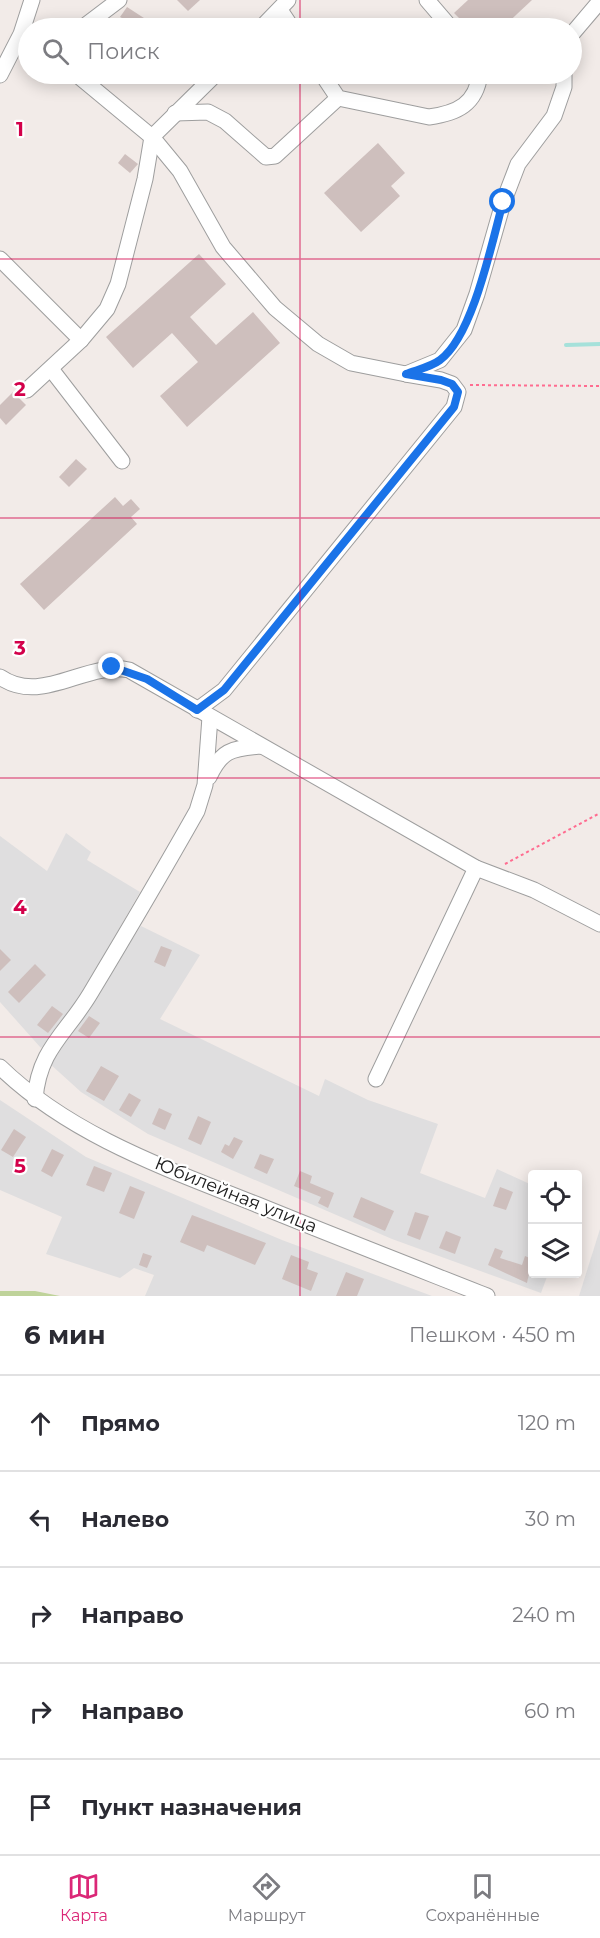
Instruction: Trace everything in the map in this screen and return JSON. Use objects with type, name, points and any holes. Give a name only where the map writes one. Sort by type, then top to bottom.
[{"type":"street","points":[[28,18],[32,0]]},
{"type":"street","points":[[95,18],[119,0]]},
{"type":"street","points":[[427,0],[442,18]]},
{"type":"street","points":[[582,22],[600,1]]},
{"type":"street","points":[[271,18],[284,5]]},
{"type":"street","points":[[0,75],[18,47]]},
{"type":"street","points":[[88,84],[152,136],[180,171],[223,247],[274,308],[318,344],[351,363],[452,384],[458,392],[454,407],[204,713],[205,785]]},
{"type":"street","points":[[27,390],[81,340],[107,309],[118,284],[145,179],[152,136],[206,84]]},
{"type":"street","points":[[329,84],[338,98],[429,117],[444,115],[466,105],[477,91],[478,84]]},
{"type":"street","points":[[406,374],[440,360],[464,330],[477,294],[503,202],[518,164],[554,116],[564,84]]},
{"type":"street","points":[[176,113],[208,112],[225,121],[266,157],[274,156],[338,98]]},
{"type":"street","points":[[0,259],[81,340]]},
{"type":"street","points":[[51,369],[122,461]]},
{"type":"street","points":[[0,677],[10,684],[44,687],[112,667],[147,679],[476,868],[534,890],[600,924]]},
{"type":"street","points":[[35,1099],[37,1079],[45,1057],[81,1009],[154,887],[197,811],[205,785],[217,759],[232,749],[261,746]]},
{"type":"street","points":[[376,1079],[476,868]]},
{"type":"street","name":"Юбилейная улица","points":[[0,1067],[35,1099],[59,1116],[99,1137],[195,1180],[487,1296]]},
{"type":"path","points":[[452,384],[600,386]]},
{"type":"path","points":[[504,865],[600,813]]},
{"type":"shaded area","points":[[66,833],[91,852],[87,860],[140,892],[69,1017],[41,1048],[0,1002],[0,836],[47,871]]},
{"type":"shaded area","points":[[141,926],[200,955],[160,1019],[319,1096],[325,1079],[368,1100],[438,1124],[420,1173],[485,1198],[497,1169],[528,1183],[528,1278],[547,1278],[541,1293],[392,1239],[148,1134],[81,1092],[49,1063]]},
{"type":"shaded area","points":[[0,1100],[86,1157],[282,1240],[432,1296],[145,1296],[154,1275],[134,1268],[120,1278],[46,1254],[62,1217],[0,1190]]},
{"type":"shaded area","points":[[600,1229],[600,1296],[579,1296]]},
{"type":"green space","points":[[0,1291],[35,1291],[60,1296],[0,1296]]},
{"type":"building","points":[[177,0],[200,0],[188,11]]},
{"type":"building","points":[[468,0],[532,0],[513,18],[459,18],[454,13]]},
{"type":"building","points":[[127,7],[144,18],[122,18],[120,17]]},
{"type":"building","points":[[378,143],[405,173],[391,186],[400,196],[361,232],[324,193]]},
{"type":"building","points":[[125,154],[138,164],[130,173],[118,163]]},
{"type":"building","points":[[199,254],[226,284],[190,317],[216,345],[253,312],[280,343],[187,427],[160,396],[198,362],[172,333],[133,368],[106,337]]},
{"type":"building","points":[[13,392],[26,405],[6,425],[0,418],[0,405]]},
{"type":"building","points":[[76,459],[87,469],[69,487],[59,477]]},
{"type":"building","points":[[115,497],[123,506],[131,499],[140,509],[131,517],[137,524],[44,610],[20,584]]},
{"type":"building","points":[[161,946],[172,950],[165,967],[154,962]]},
{"type":"building","points":[[0,949],[11,960],[0,971]]},
{"type":"building","points":[[35,964],[46,975],[19,1003],[8,992]]},
{"type":"building","points":[[52,1006],[63,1014],[48,1033],[37,1025]]},
{"type":"building","points":[[89,1016],[100,1023],[89,1038],[78,1031]]},
{"type":"building","points":[[101,1066],[119,1076],[104,1101],[86,1091]]},
{"type":"building","points":[[129,1093],[141,1100],[131,1117],[119,1110]]},
{"type":"building","points":[[159,1108],[172,1114],[165,1130],[152,1124]]},
{"type":"building","points":[[198,1116],[211,1122],[201,1145],[188,1139]]},
{"type":"building","points":[[14,1129],[26,1137],[13,1157],[1,1150]]},
{"type":"building","points":[[234,1137],[243,1141],[233,1159],[221,1152],[225,1144],[229,1146]]},
{"type":"building","points":[[52,1149],[64,1155],[52,1177],[41,1171]]},
{"type":"building","points":[[260,1154],[274,1159],[267,1174],[254,1168]]},
{"type":"building","points":[[94,1166],[112,1173],[104,1192],[86,1185]]},
{"type":"building","points":[[300,1171],[312,1176],[310,1183],[334,1193],[328,1208],[318,1203],[321,1197],[294,1186]]},
{"type":"building","points":[[130,1186],[145,1192],[134,1219],[119,1213]]},
{"type":"building","points":[[500,1187],[513,1192],[506,1210],[493,1206]]},
{"type":"building","points":[[361,1197],[394,1211],[385,1231],[353,1217]]},
{"type":"building","points":[[415,1212],[429,1216],[420,1240],[407,1235]]},
{"type":"building","points":[[192,1215],[266,1243],[255,1265],[207,1245],[204,1252],[180,1242]]},
{"type":"building","points":[[446,1231],[461,1237],[455,1254],[439,1248]]},
{"type":"building","points":[[495,1248],[503,1251],[500,1258],[522,1265],[525,1256],[528,1257],[527,1283],[488,1265]]},
{"type":"building","points":[[143,1253],[152,1256],[147,1268],[139,1265]]},
{"type":"building","points":[[291,1255],[309,1262],[307,1269],[318,1273],[311,1291],[282,1279]]},
{"type":"building","points":[[346,1272],[364,1279],[357,1296],[336,1296]]},
{"type":"waterway","points":[[566,345],[600,344]]},
{"type":"route","points":[[112,667],[129,670],[147,679],[197,710],[224,690],[454,407],[458,392],[452,384],[406,374],[440,360],[464,330],[477,294],[503,202]]}]
